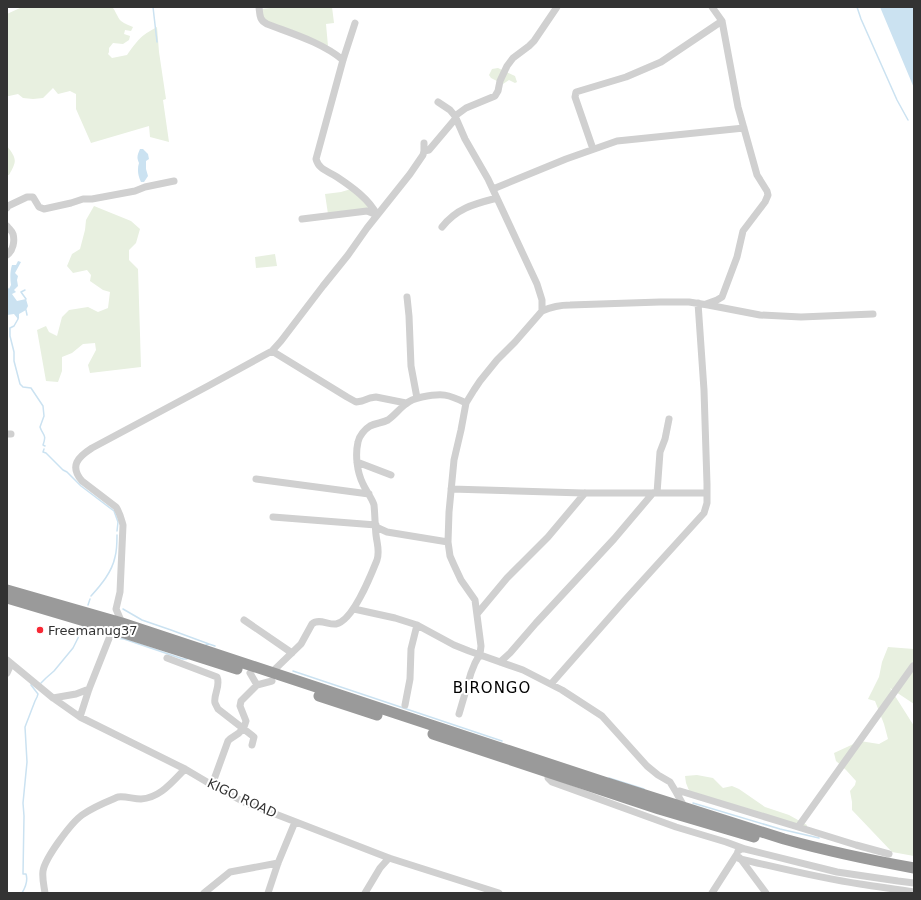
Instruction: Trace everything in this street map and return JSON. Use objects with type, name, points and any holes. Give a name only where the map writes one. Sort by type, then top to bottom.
[{"type":"highway","points":[[7,590],[250,673],[272,677],[283,676],[604,782],[808,846],[914,868]]},
{"type":"highway","points":[[7,598],[112,627],[272,677],[659,809],[752,837],[837,859],[914,875]]},
{"type":"street","points":[[259,7],[262,22],[312,42],[334,53],[343,60]]},
{"type":"street","points":[[424,151],[429,150],[456,117],[466,108],[495,96],[498,91],[500,81],[512,58],[534,41],[557,7]]},
{"type":"street","points":[[702,304],[722,297],[737,257],[743,231],[768,196],[767,191],[757,175],[738,107],[722,21],[712,7]]},
{"type":"street","points":[[593,149],[575,97],[576,92],[626,77],[661,62],[722,21]]},
{"type":"street","points":[[355,23],[343,60],[316,159],[320,167],[348,185],[369,202],[377,215]]},
{"type":"street","points":[[438,102],[450,110],[456,117],[465,138],[493,189],[538,284],[542,300],[542,311]]},
{"type":"street","points":[[493,189],[554,164],[617,141],[744,128]]},
{"type":"street","points":[[80,717],[112,627],[120,592],[123,525],[120,513],[116,507],[82,481],[78,476],[76,464],[78,459],[92,448],[272,351],[418,164],[424,151],[424,143]]},
{"type":"street","points":[[7,208],[8,206],[27,197],[33,198],[39,206],[44,209],[83,199],[92,200],[135,191],[145,187],[174,181]]},
{"type":"street","points":[[442,227],[453,215],[470,206],[497,198]]},
{"type":"street","points":[[302,219],[367,211],[377,215]]},
{"type":"street","points":[[7,226],[12,232],[13,236],[11,251],[7,255]]},
{"type":"street","points":[[407,297],[411,366],[417,398]]},
{"type":"street","points":[[459,714],[473,667],[480,654],[482,646],[475,600],[461,580],[450,556],[448,542],[449,512],[454,460],[462,430],[466,403],[484,375],[542,311],[559,306],[570,305],[660,302],[702,304],[766,315],[801,316],[873,314]]},
{"type":"street","points":[[551,684],[704,513],[707,503],[707,493],[702,304]]},
{"type":"street","points":[[272,351],[356,402],[376,397],[406,403]]},
{"type":"street","points":[[212,785],[228,741],[243,729],[246,722],[240,703],[257,685],[272,677],[281,664],[304,641],[312,624],[319,621],[331,624],[342,622],[354,609],[377,560],[379,548],[376,534],[374,505],[360,477],[357,462],[358,443],[362,433],[369,426],[391,418],[406,403],[417,398],[438,394],[448,395],[466,403]]},
{"type":"street","points":[[500,662],[510,653],[655,493],[660,452],[665,439],[669,419]]},
{"type":"street","points":[[357,462],[391,475]]},
{"type":"street","points":[[256,479],[369,494]]},
{"type":"street","points":[[451,489],[585,493],[707,493]]},
{"type":"street","points":[[477,614],[507,578],[548,537],[585,493]]},
{"type":"street","points":[[273,517],[376,526],[387,532],[448,542]]},
{"type":"street","points":[[112,627],[116,609]]},
{"type":"street","points":[[354,609],[417,625],[454,645],[523,670],[566,692],[602,716],[647,766],[670,782],[685,808]]},
{"type":"street","points":[[244,620],[292,653]]},
{"type":"street","points":[[405,705],[410,679],[410,657],[417,625]]},
{"type":"street","points":[[167,658],[218,677],[219,679],[215,702],[218,709],[254,737],[252,745]]},
{"type":"street","points":[[7,673],[9,662]]},
{"type":"street","name":"KIGO ROAD","points":[[9,662],[53,698],[80,717],[185,769],[244,802],[389,858],[499,893]]},
{"type":"street","points":[[281,664],[283,676]]},
{"type":"street","points":[[798,827],[913,666]]},
{"type":"street","points":[[250,673],[257,685]]},
{"type":"street","points":[[53,698],[76,694],[89,689]]},
{"type":"street","points":[[45,893],[42,875],[48,857],[72,824],[81,816],[118,797],[141,799],[159,794],[185,769]]},
{"type":"street","points":[[548,772],[548,778],[552,782],[669,825],[745,849],[837,872],[898,882],[914,883]]},
{"type":"street","points":[[676,792],[680,791],[889,854]]},
{"type":"street","points":[[667,802],[674,799],[676,792]]},
{"type":"street","points":[[268,893],[278,863],[295,822]]},
{"type":"street","points":[[726,842],[734,849],[766,893]]},
{"type":"street","points":[[712,893],[739,857],[738,851],[745,849]]},
{"type":"street","points":[[739,857],[795,872],[861,885],[914,892]]},
{"type":"street","points":[[365,893],[389,858]]},
{"type":"street","points":[[204,893],[230,872],[278,863]]},
{"type":"green space","points":[[22,7],[112,7],[121,21],[133,27],[131,31],[125,30],[124,34],[130,36],[129,40],[123,44],[113,43],[109,48],[108,54],[112,58],[127,55],[140,39],[157,27],[166,99],[163,100],[169,142],[150,137],[149,126],[91,143],[76,109],[76,94],[70,91],[58,94],[53,88],[43,98],[23,98],[18,94],[7,96],[7,14]]},
{"type":"green space","points":[[280,7],[332,7],[334,23],[326,24],[328,46],[263,20],[261,9]]},
{"type":"green space","points":[[498,68],[515,76],[517,82],[515,83],[509,80],[503,84],[491,78],[489,75],[492,69]]},
{"type":"green space","points":[[7,146],[13,154],[15,160],[9,175],[7,175]]},
{"type":"green space","points":[[351,189],[373,209],[328,214],[325,194]]},
{"type":"green space","points":[[94,206],[131,221],[140,229],[136,243],[129,250],[129,260],[138,269],[141,367],[90,373],[88,365],[96,350],[95,343],[83,344],[72,353],[62,357],[62,371],[58,382],[46,381],[37,330],[46,326],[49,332],[57,336],[62,317],[69,310],[88,307],[98,312],[108,308],[110,292],[103,290],[90,281],[91,275],[87,270],[73,273],[67,266],[72,254],[80,249],[86,220]]},
{"type":"green space","points":[[275,254],[277,266],[256,268],[255,257]]},
{"type":"green space","points":[[888,647],[914,649],[914,704],[890,688],[914,726],[914,856],[892,852],[852,810],[850,791],[855,785],[856,781],[836,761],[834,753],[860,741],[879,744],[888,739],[875,701],[868,699],[879,677],[882,662]]},
{"type":"green space","points":[[697,775],[713,778],[723,788],[732,786],[739,789],[765,807],[789,815],[807,825],[806,829],[690,793],[685,776]]},
{"type":"water","points":[[880,7],[914,7],[914,88]]},
{"type":"water","points":[[140,149],[143,149],[148,154],[149,159],[146,161],[148,176],[144,182],[141,182],[138,172],[139,163],[137,157]]},
{"type":"water","points":[[18,261],[21,262],[15,273],[18,276],[18,286],[14,290],[16,292],[12,294],[17,301],[26,299],[28,306],[26,310],[19,314],[18,319],[14,314],[7,315],[7,286],[9,289],[11,285],[10,275],[12,265],[16,265]]},
{"type":"waterway","points":[[153,7],[157,42]]},
{"type":"waterway","points":[[857,7],[897,100],[908,120]]},
{"type":"waterway","points":[[25,290],[21,292],[26,299]]},
{"type":"waterway","points":[[26,310],[27,315]]},
{"type":"waterway","points":[[18,318],[14,326],[10,328],[14,361],[20,384],[23,387],[31,388],[43,406],[44,416],[40,427],[45,437],[43,445],[45,446]]},
{"type":"waterway","points":[[44,449],[43,452],[46,453],[81,486],[114,511],[118,522],[117,531]]},
{"type":"waterway","points":[[91,596],[109,573],[114,563],[117,535]]},
{"type":"waterway","points":[[88,605],[90,599]]},
{"type":"waterway","points":[[123,609],[142,620],[209,644]]},
{"type":"waterway","points":[[41,683],[54,671],[73,648],[83,626]]},
{"type":"waterway","points":[[116,638],[124,639],[183,659],[187,659]]},
{"type":"waterway","points":[[206,645],[209,644],[215,646]]},
{"type":"waterway","points":[[293,671],[502,741]]},
{"type":"waterway","points":[[22,893],[27,879],[26,874],[23,874],[23,803],[27,762],[25,727],[38,694],[31,685],[32,683]]},
{"type":"waterway","points":[[609,778],[644,789]]},
{"type":"waterway","points":[[693,803],[780,829],[819,838]]},
{"type":"place","name":"Freemanug37","points":[[40,630]]},
{"type":"district","name":"BIRONGO","points":[[492,688]]}]
